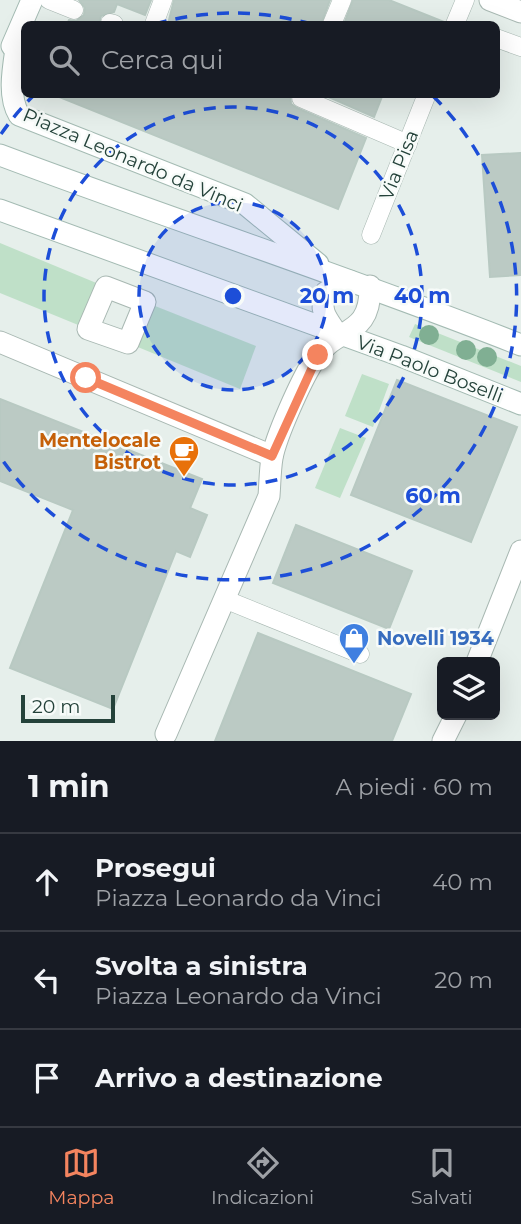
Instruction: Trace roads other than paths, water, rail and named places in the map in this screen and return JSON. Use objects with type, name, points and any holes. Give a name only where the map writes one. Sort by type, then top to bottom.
[{"type":"street","points":[[24,21],[32,0]]},
{"type":"street","points":[[490,0],[521,12]]},
{"type":"street","points":[[0,70],[21,28]]},
{"type":"street","name":"Piazza Leonardo da Vinci","points":[[18,35],[12,104],[19,115],[245,204],[350,280]]},
{"type":"street","name":"Piazza Leonardo da Vinci","points":[[0,155],[182,223],[395,296],[521,345]]},
{"type":"street","points":[[5,208],[338,335]]},
{"type":"street","points":[[166,734],[269,496],[272,456],[311,365],[338,335],[352,331],[362,323],[368,312],[350,280],[326,292],[321,304],[324,315],[338,335]]},
{"type":"street","name":"Via Paolo Boselli","points":[[338,335],[401,356],[521,404]]},
{"type":"street","points":[[0,342],[272,456]]},
{"type":"street","points":[[479,657],[521,551]]},
{"type":"street","points":[[443,741],[454,720]]},
{"type":"lane","points":[[49,0],[74,10]]},
{"type":"lane","points":[[154,21],[163,0]]},
{"type":"lane","points":[[333,21],[342,0]]},
{"type":"lane","points":[[458,21],[465,0]]},
{"type":"lane","points":[[500,39],[521,47]]},
{"type":"lane","points":[[301,98],[408,144]]},
{"type":"lane","name":"Via Pisa","points":[[371,235],[425,98]]},
{"type":"lane","points":[[224,599],[360,654]]},
{"type":"place","name":"Mentelocale Bistrot","points":[[184,478]]},
{"type":"place","name":"Novelli 1934","points":[[354,665]]}]
